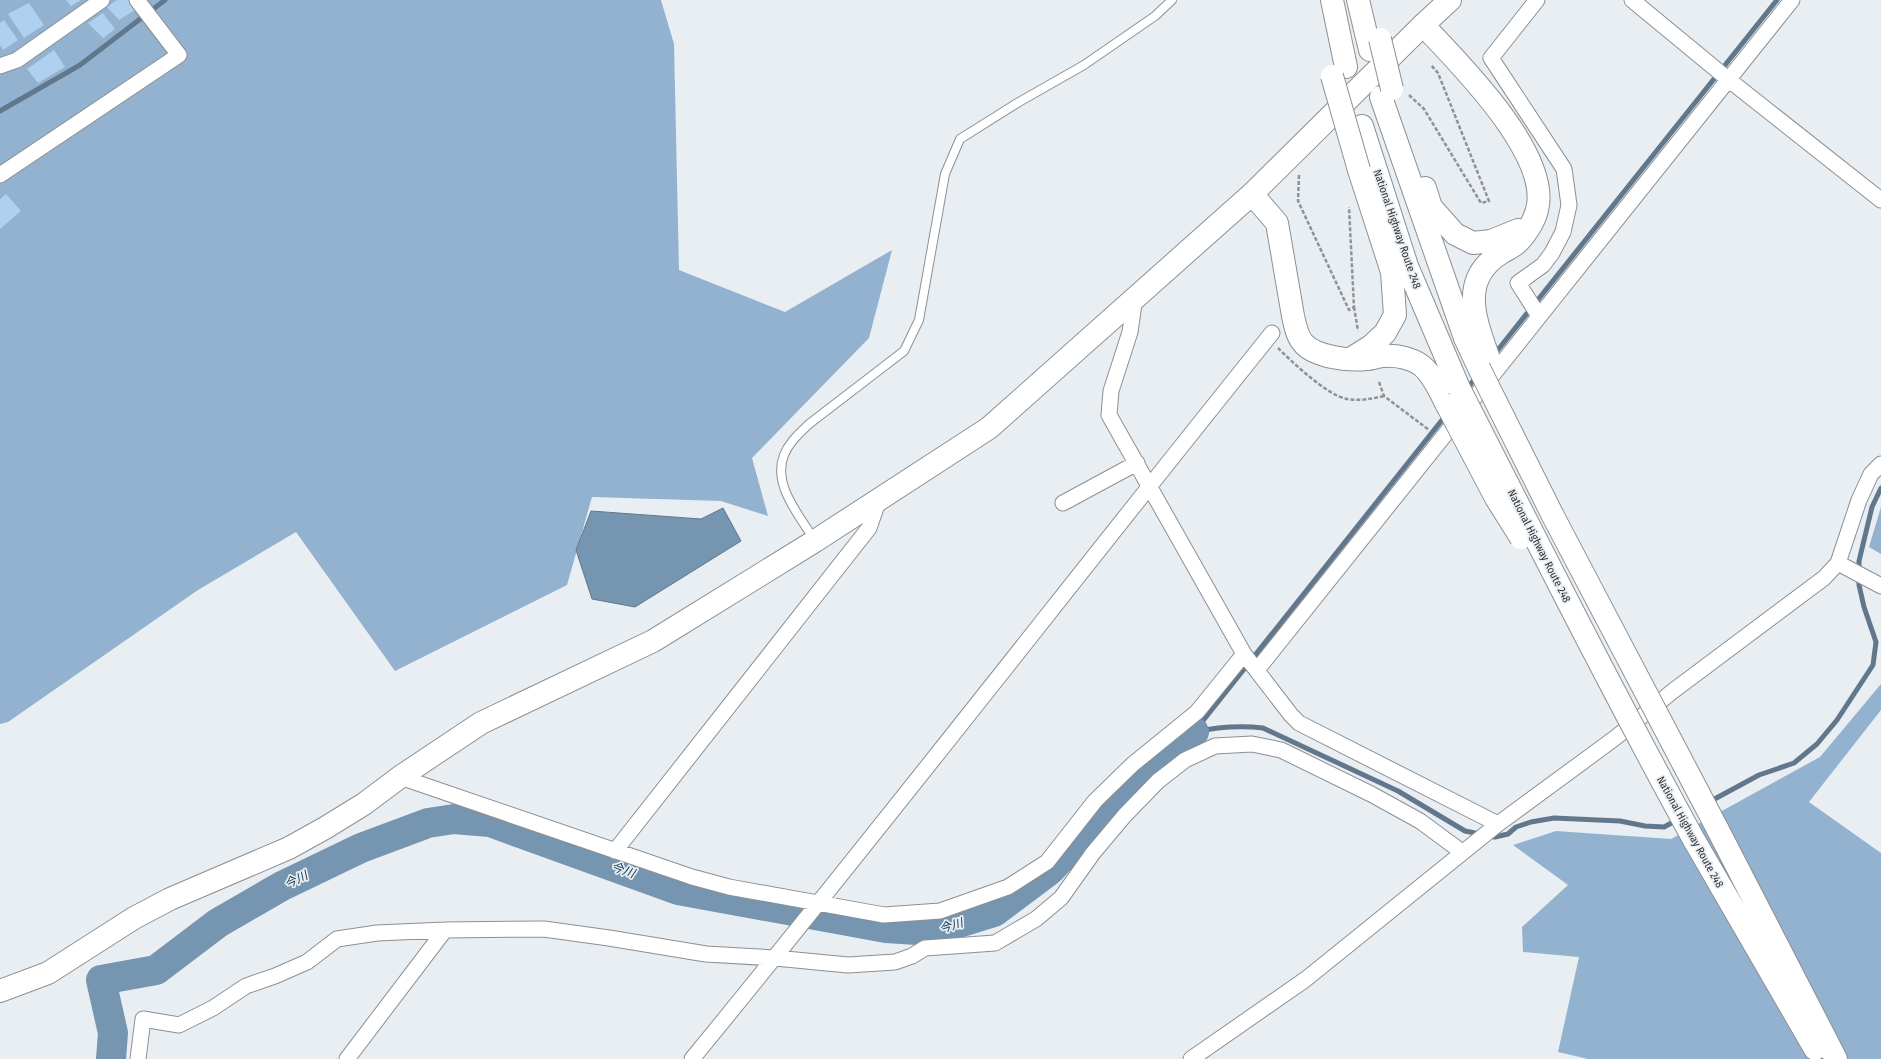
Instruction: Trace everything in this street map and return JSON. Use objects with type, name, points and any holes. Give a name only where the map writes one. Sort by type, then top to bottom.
[{"type":"main road","points":[[1332,0],[1340,39],[1339,72],[1360,170],[1392,272],[1395,315],[1385,333],[1372,346],[1351,359]]},
{"type":"main road","points":[[1358,0],[1392,92],[1431,207],[1455,234],[1473,243],[1491,241],[1530,225]]},
{"type":"main road","points":[[1369,0],[1375,44]]},
{"type":"main road","points":[[0,991],[48,973],[134,918],[170,899],[289,848],[319,832],[364,804],[400,777],[481,723],[653,641],[815,542],[989,428],[1252,194],[1450,0]]},
{"type":"main road","points":[[1423,25],[1472,76],[1498,109],[1518,139],[1536,175],[1538,192],[1537,210],[1530,225],[1516,244],[1499,254],[1484,266],[1476,285],[1473,302],[1474,318],[1483,362],[1498,408],[1836,1059]]},
{"type":"main road","name":"National Highway Route 248","points":[[1339,72],[1362,126],[1407,266],[1452,396],[1496,498],[1608,676],[1641,743],[1694,840],[1821,1059]]},
{"type":"main road","points":[[1392,92],[1464,338],[1483,362]]},
{"type":"main road","points":[[1252,194],[1277,223],[1296,331],[1304,344],[1321,354],[1336,358],[1366,360],[1384,356],[1405,357],[1422,366],[1435,384],[1452,396]]},
{"type":"street","points":[[0,66],[17,60],[102,0]]},
{"type":"street","points":[[1537,0],[1491,58],[1564,169],[1569,205],[1563,232],[1552,253],[1542,265],[1518,283],[1539,316]]},
{"type":"street","points":[[1632,0],[1728,80],[1881,200]]},
{"type":"street","points":[[1257,670],[1792,0]]},
{"type":"street","points":[[0,175],[179,55],[139,3]]},
{"type":"street","points":[[1135,297],[1130,332],[1111,391],[1109,415],[1150,485],[1244,654],[1291,715],[1299,723],[1498,824]]},
{"type":"street","points":[[692,1059],[795,933],[1272,333]]},
{"type":"street","points":[[1063,503],[1137,463]]},
{"type":"street","points":[[1191,1059],[1306,979],[1498,824],[1615,738],[1673,691],[1824,578],[1843,566],[1858,500],[1871,474],[1881,464]]},
{"type":"street","points":[[615,851],[869,528],[878,502]]},
{"type":"street","points":[[1843,566],[1876,583]]},
{"type":"street","points":[[400,777],[692,877],[729,887],[884,915],[940,911],[1008,887],[1047,862],[1095,801],[1133,764],[1197,712],[1244,654]]},
{"type":"street","points":[[138,1059],[143,1019],[179,1025],[213,1008],[246,986],[275,976],[307,962],[337,939],[377,933],[445,930],[544,929],[706,954],[775,958],[848,965],[895,962],[912,956],[924,948],[995,943],[1036,919],[1061,898],[1093,853],[1125,815],[1158,781],[1185,760],[1215,746],[1252,744],[1281,750],[1371,794],[1420,821],[1462,852]]},
{"type":"street","points":[[347,1059],[445,930]]},
{"type":"lane","points":[[815,542],[783,487],[782,473],[784,455],[795,437],[809,424],[904,351],[919,320],[945,174],[960,139],[1019,102],[1084,65],[1155,16],[1172,0]]},
{"type":"path","points":[[1392,92],[1424,109],[1482,203],[1489,201],[1438,73],[1431,65]]},
{"type":"path","points":[[1299,170],[1298,201],[1349,310],[1354,307]]},
{"type":"path","points":[[1349,201],[1354,307],[1358,331]]},
{"type":"path","points":[[1272,333],[1276,347],[1316,382],[1345,399],[1364,400],[1384,396]]},
{"type":"path","points":[[1379,382],[1384,396],[1426,428]]},
{"type":"shaded area","points":[[0,0],[661,0],[674,44],[679,270],[785,312],[892,250],[869,338],[752,458],[768,516],[721,501],[592,497],[567,585],[395,671],[296,532],[198,590],[8,722],[0,724]]},
{"type":"shaded area","points":[[1881,507],[1881,554],[1869,547]]},
{"type":"shaded area","points":[[723,508],[741,541],[635,607],[592,599],[576,550],[591,511],[701,519]]},
{"type":"shaded area","points":[[1881,684],[1881,710],[1809,802],[1881,853],[1881,1059],[1588,1059],[1558,1052],[1579,957],[1523,952],[1522,927],[1568,885],[1513,845],[1556,831],[1671,839],[1820,757]]},
{"type":"building","points":[[66,0],[81,0],[71,6]]},
{"type":"building","points":[[117,0],[131,0],[138,8],[119,20],[107,7]]},
{"type":"building","points":[[29,3],[44,25],[24,38],[8,14]]},
{"type":"building","points":[[103,13],[115,29],[103,38],[88,23]]},
{"type":"building","points":[[4,20],[18,40],[3,50],[0,45],[0,23]]},
{"type":"building","points":[[54,50],[65,67],[38,83],[27,69]]},
{"type":"building","points":[[6,194],[21,211],[0,229],[0,199]]},
{"type":"waterway","points":[[0,111],[80,65],[165,0]]},
{"type":"waterway","points":[[1493,356],[1777,0]]},
{"type":"waterway","points":[[1466,390],[1477,376]]},
{"type":"waterway","points":[[1194,732],[1446,415]]},
{"type":"waterway","points":[[1709,802],[1759,775],[1794,763],[1817,744],[1837,720],[1873,665],[1876,642],[1864,607],[1859,585],[1859,561],[1872,507],[1881,488]]},
{"type":"waterway","points":[[1194,732],[1228,727],[1263,728],[1398,791],[1465,831],[1480,834]]},
{"type":"waterway","name":"今川","points":[[111,1059],[113,1033],[101,980],[156,970],[218,923],[282,886],[361,848],[428,823],[454,819],[490,822],[678,890],[886,928],[933,931],[994,912],[1050,870],[1156,759],[1194,732]]},
{"type":"waterway","points":[[1487,836],[1495,837],[1508,834],[1516,827],[1531,822],[1554,818],[1620,821],[1645,826],[1664,827],[1677,820]]}]
